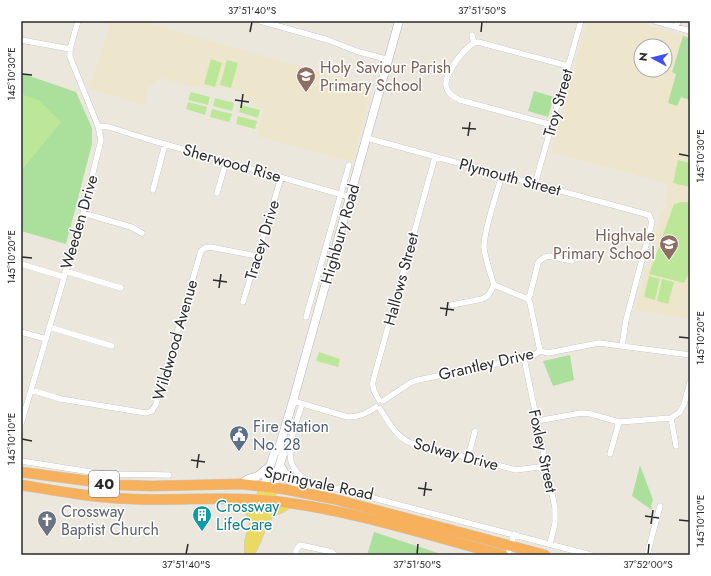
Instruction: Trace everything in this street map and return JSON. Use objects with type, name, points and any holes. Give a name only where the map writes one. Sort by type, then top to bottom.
[{"type":"highway","name":"Springvale Road","points":[[21,472],[118,485],[152,486],[241,484],[304,492],[510,550],[545,555]]},
{"type":"highway","name":"Springvale Road","points":[[21,485],[92,496],[124,499],[243,499],[289,503],[340,512],[503,555]]},
{"type":"main road","name":"Highbury Road","points":[[269,487],[270,466],[275,451],[279,448],[293,402],[399,21]]},
{"type":"main road","name":"Highbury Road","points":[[249,555],[249,542],[254,523],[280,465],[283,454],[279,448]]},
{"type":"main road","points":[[280,465],[288,479],[301,487],[304,492]]},
{"type":"main road","points":[[241,484],[248,479],[258,476],[270,466]]},
{"type":"main road","points":[[243,499],[249,509],[254,523]]},
{"type":"main road","name":"Highbury Road","points":[[249,555],[256,544],[264,519],[265,500]]},
{"type":"main road","points":[[264,519],[274,511],[289,503]]},
{"type":"street","name":"Weeden Drive","points":[[21,424],[24,404],[31,390],[83,213],[100,145],[98,126],[70,58],[70,49],[78,21]]},
{"type":"street","points":[[260,21],[328,40],[356,51],[389,60]]},
{"type":"street","name":"Troy Street","points":[[535,184],[581,21]]},
{"type":"street","points":[[655,21],[677,24],[690,31]]},
{"type":"street","points":[[472,35],[474,42]]},
{"type":"street","points":[[21,40],[70,49]]},
{"type":"street","points":[[552,125],[460,100],[450,94],[446,84],[446,77],[468,47],[474,42],[568,66]]},
{"type":"street","name":"Sherwood Rise","points":[[98,126],[109,127],[114,130],[350,197]]},
{"type":"street","points":[[100,134],[114,130]]},
{"type":"street","name":"Plymouth Street","points":[[367,138],[646,214],[651,218],[651,226],[626,320],[622,346]]},
{"type":"street","points":[[153,190],[165,144]]},
{"type":"street","name":"Hallows Street","points":[[381,400],[373,391],[373,381],[435,157]]},
{"type":"street","points":[[217,193],[226,162]]},
{"type":"street","points":[[306,317],[349,165]]},
{"type":"street","points":[[452,305],[482,299],[488,296],[494,285],[484,247],[485,236],[502,175]]},
{"type":"street","name":"Tracey Drive","points":[[243,302],[281,178]]},
{"type":"street","points":[[83,213],[131,228],[142,233]]},
{"type":"street","name":"Wildwood Avenue","points":[[31,390],[61,399],[140,412],[152,412],[156,404],[201,252],[205,248],[210,247],[257,256]]},
{"type":"street","points":[[540,351],[528,299],[538,263],[541,259],[549,256],[572,261]]},
{"type":"street","points":[[21,264],[121,288]]},
{"type":"street","points":[[494,285],[528,299]]},
{"type":"street","points":[[49,327],[112,346]]},
{"type":"street","points":[[21,332],[46,339]]},
{"type":"street","name":"Grantley Drive","points":[[381,400],[418,380],[531,357],[540,351],[548,353],[599,343],[690,355]]},
{"type":"street","name":"Foxley Street","points":[[524,358],[555,514],[555,523],[550,544]]},
{"type":"street","points":[[537,421],[581,413],[591,414],[619,422],[672,418],[680,412],[684,404],[690,382]]},
{"type":"street","points":[[293,402],[348,417],[361,416],[378,408],[376,402],[381,400]]},
{"type":"street","name":"Springvale Road","points":[[302,404],[290,449],[290,460],[302,477],[312,482],[591,555]]},
{"type":"street","name":"Solway Drive","points":[[378,408],[395,432],[408,441],[468,458],[519,470],[546,466]]},
{"type":"street","points":[[672,418],[676,446]]},
{"type":"street","points":[[610,454],[619,422]]},
{"type":"street","points":[[468,458],[475,431]]},
{"type":"street","points":[[21,461],[107,474],[169,475]]},
{"type":"street","points":[[647,555],[660,506]]},
{"type":"street","points":[[510,550],[514,534]]},
{"type":"street","points":[[296,555],[296,550],[300,545],[332,552],[335,555]]},
{"type":"shaded area","name":"Holy Saviour Parish Primary School","points":[[111,21],[141,21],[373,87],[352,162],[257,136],[264,109],[252,105],[253,102],[240,95],[241,91],[226,88],[192,87],[161,78],[148,88],[144,105],[90,89],[87,81],[92,80]]},
{"type":"shaded area","points":[[587,21],[632,21],[690,37],[690,319],[635,310],[661,212],[667,207],[664,203],[668,184],[551,152]]},
{"type":"green space","points":[[683,36],[690,38],[690,100],[681,97],[677,106],[668,103],[676,74],[673,72]]},
{"type":"green space","points":[[211,59],[222,63],[215,87],[204,84]]},
{"type":"green space","points":[[227,60],[238,63],[231,88],[220,85]]},
{"type":"green space","points":[[21,73],[76,92],[92,128],[92,144],[66,244],[21,231]]},
{"type":"green space","points":[[534,91],[554,97],[548,117],[528,111]]},
{"type":"green space","points":[[191,92],[210,97],[208,105],[188,100]]},
{"type":"green space","points":[[21,94],[40,101],[61,122],[21,171]]},
{"type":"green space","points":[[215,98],[234,103],[232,111],[213,106]]},
{"type":"green space","points":[[188,102],[207,107],[205,115],[186,109]]},
{"type":"green space","points":[[241,105],[260,110],[258,118],[239,112]]},
{"type":"green space","points":[[212,109],[232,114],[229,122],[210,117]]},
{"type":"green space","points":[[238,116],[257,121],[255,129],[236,124]]},
{"type":"green space","points":[[678,160],[690,163],[690,187],[673,183]]},
{"type":"green space","points":[[690,202],[690,271],[684,283],[649,274],[674,204]]},
{"type":"green space","points":[[649,276],[660,279],[655,300],[644,297]]},
{"type":"green space","points":[[662,279],[674,282],[668,304],[657,301]]},
{"type":"green space","points":[[319,352],[340,359],[338,367],[316,361]]},
{"type":"green space","points":[[570,355],[574,380],[553,386],[543,361]]},
{"type":"green space","points":[[640,465],[653,500],[651,505],[652,510],[632,496]]},
{"type":"green space","points":[[374,532],[444,555],[367,555]]},
{"type":"place","name":"Holy Saviour Parish Primary School","points":[[306,93]]},
{"type":"place","name":"Highvale Primary School","points":[[669,261]]},
{"type":"place","name":"Fire Station No. 28","points":[[239,452]]},
{"type":"place","name":"Crossway LifeCare","points":[[202,532]]},
{"type":"place","name":"Crossway Baptist Church","points":[[47,537]]}]
